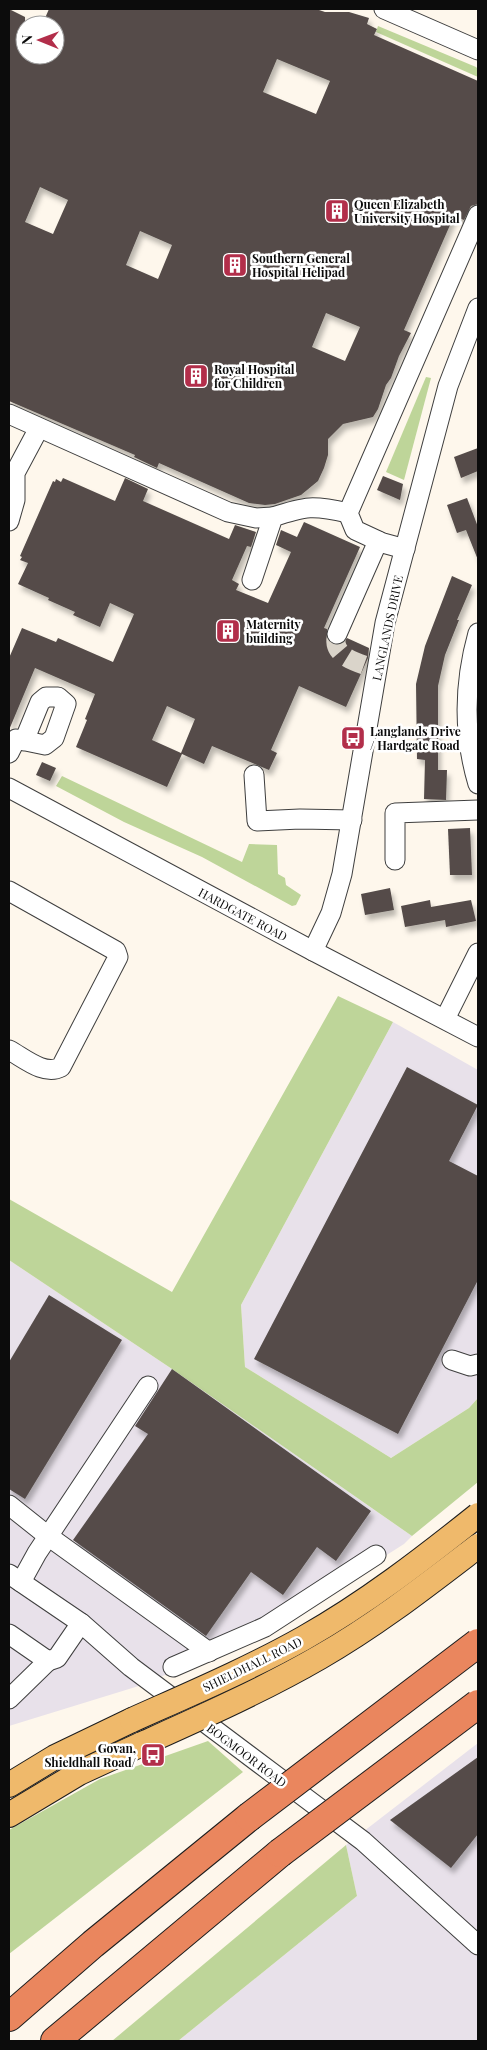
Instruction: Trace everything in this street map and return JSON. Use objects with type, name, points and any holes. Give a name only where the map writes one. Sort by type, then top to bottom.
[{"type":"highway","points":[[9,2017],[93,1944],[249,1816],[478,1643]]},
{"type":"highway","points":[[55,2041],[280,1853],[478,1704]]},
{"type":"main road","name":"SHIELDHALL ROAD","points":[[9,1786],[56,1757],[132,1720],[244,1670],[306,1637],[411,1567],[478,1515]]},
{"type":"main road","name":"SHIELDHALL ROAD","points":[[9,1815],[79,1773],[232,1704],[321,1657],[394,1610],[478,1546]]},
{"type":"street","points":[[392,10],[478,50]]},
{"type":"street","points":[[405,549],[378,541],[355,530],[348,513],[474,235],[478,215]]},
{"type":"street","name":"LANGLANDS DRIVE","points":[[313,951],[331,913],[342,874],[352,820],[371,668],[385,623],[448,386],[478,308]]},
{"type":"street","points":[[9,414],[228,512],[256,518],[273,517],[303,507],[323,507],[348,513]]},
{"type":"street","points":[[9,521],[15,500],[15,474],[40,428]]},
{"type":"street","points":[[252,580],[273,517]]},
{"type":"street","points":[[337,634],[378,541]]},
{"type":"street","points":[[477,639],[468,677],[467,702],[474,741],[478,784]]},
{"type":"street","points":[[9,753],[16,739],[24,741]]},
{"type":"street","points":[[254,775],[257,822],[300,819],[352,820]]},
{"type":"street","name":"HARDGATE ROAD","points":[[9,788],[478,1037]]},
{"type":"street","points":[[395,860],[395,813],[478,810]]},
{"type":"street","points":[[9,891],[116,951],[118,957],[61,1067],[54,1071],[44,1070],[9,1050]]},
{"type":"street","points":[[445,1019],[478,953]]},
{"type":"street","points":[[452,1360],[470,1366],[478,1364]]},
{"type":"street","points":[[15,1578],[48,1536],[148,1386]]},
{"type":"street","points":[[9,1505],[48,1536],[210,1652]]},
{"type":"street","points":[[174,1667],[265,1627],[376,1555]]},
{"type":"street","name":"BOGMOOR ROAD","points":[[15,1578],[82,1623],[131,1668],[363,1841],[478,1945]]},
{"type":"street","points":[[9,1700],[48,1661],[57,1658],[82,1623]]},
{"type":"street","points":[[9,1634],[48,1661]]},
{"type":"shaded area","points":[[393,1022],[478,1070],[478,1398],[469,1408],[391,1458],[245,1367],[241,1305]]},
{"type":"shaded area","points":[[9,1260],[172,1369],[412,1536],[404,1544],[267,1631],[142,1685],[9,1726]]},
{"type":"shaded area","points":[[478,1743],[478,2041],[178,2041],[357,1896],[346,1845]]},
{"type":"green space","points":[[378,26],[476,67],[478,69],[478,77],[376,32]]},
{"type":"green space","points":[[426,377],[431,378],[404,480],[386,472]]},
{"type":"green space","points":[[62,776],[242,862],[249,844],[277,845],[278,874],[285,878],[286,885],[301,895],[296,905],[292,906],[202,857],[124,822],[56,786]]},
{"type":"green space","points":[[338,996],[393,1022],[241,1305],[245,1367],[391,1458],[469,1408],[478,1398],[478,1482],[412,1536],[172,1369],[9,1260],[9,1199],[172,1292]]},
{"type":"green space","points":[[208,1741],[243,1772],[9,1954],[9,1830],[100,1779]]},
{"type":"green space","points":[[346,1845],[357,1896],[178,2041],[112,2041]]},
{"type":"building","points":[[9,9],[21,15],[15,15],[15,65],[65,65],[65,15],[46,15],[49,9],[316,9],[325,12],[349,12],[369,18],[367,24],[377,29],[374,35],[478,81],[478,204],[471,206],[464,220],[454,216],[404,330],[411,333],[386,385],[378,409],[373,417],[343,424],[328,439],[328,455],[318,481],[301,495],[275,504],[249,503],[159,463],[157,468],[134,457],[135,455],[9,401]],"holes":[[[277,59],[330,81],[316,114],[263,92]],[[40,187],[68,200],[53,234],[25,222]],[[140,231],[172,245],[158,279],[126,265]],[[326,313],[360,327],[345,361],[312,347]]]},
{"type":"building","points":[[478,448],[478,471],[461,478],[454,457]]},
{"type":"building","points":[[383,476],[403,484],[400,500],[377,490]]},
{"type":"building","name":"Maternity building","points":[[63,478],[115,501],[125,478],[148,489],[143,501],[229,539],[235,525],[256,532],[251,547],[247,546],[232,580],[239,584],[236,590],[268,603],[291,552],[276,545],[281,530],[297,537],[304,522],[360,547],[324,628],[327,629],[328,640],[333,644],[343,643],[347,638],[369,648],[368,658],[346,707],[299,686],[271,750],[277,753],[269,770],[212,746],[204,764],[182,754],[167,787],[76,747],[95,694],[35,668],[9,730],[9,658],[22,628],[56,642],[58,638],[113,662],[134,614],[110,603],[100,627],[73,615],[75,612],[48,600],[49,598],[18,584],[28,563],[20,560],[22,557],[20,556],[53,481],[55,482],[56,479],[61,482]],"holes":[[[167,706],[195,719],[181,753],[152,740]]]},
{"type":"building","points":[[467,498],[478,527],[478,560],[466,530],[457,533],[447,505]]},
{"type":"building","points":[[452,576],[472,585],[445,655],[438,686],[438,770],[447,770],[446,800],[424,799],[425,760],[417,759],[416,684],[425,646]]},
{"type":"building","points":[[42,762],[56,768],[50,781],[36,775]]},
{"type":"building","points":[[470,828],[472,875],[450,875],[448,829]]},
{"type":"building","points":[[390,888],[394,910],[365,915],[361,894]]},
{"type":"building","points":[[430,900],[431,907],[471,900],[476,921],[446,927],[445,920],[405,927],[401,906]]},
{"type":"building","points":[[407,1067],[478,1105],[449,1161],[478,1176],[478,1280],[398,1434],[254,1359]]},
{"type":"building","points":[[49,1295],[122,1340],[25,1499],[9,1489],[9,1362]]},
{"type":"building","points":[[172,1369],[371,1511],[336,1561],[317,1547],[283,1595],[251,1572],[206,1636],[73,1540],[148,1434],[135,1426]]},
{"type":"building","points":[[478,1757],[478,1834],[451,1868],[390,1820]]},
{"type":"tunnel","points":[[337,634],[336,641],[339,651],[353,661],[364,665]]},
{"type":"place","name":"Queen Elizabeth University Hospital","points":[[337,211]]},
{"type":"place","name":"Southern General Hospital Helipad","points":[[235,265]]},
{"type":"place","name":"Royal Hospital for Children","points":[[196,376]]},
{"type":"place","name":"Maternity building","points":[[228,631]]},
{"type":"place","name":"Langlands Drive / Hardgate Road","points":[[353,738]]},
{"type":"place","name":"Govan, Shieldhall Road/","points":[[153,1755]]}]
